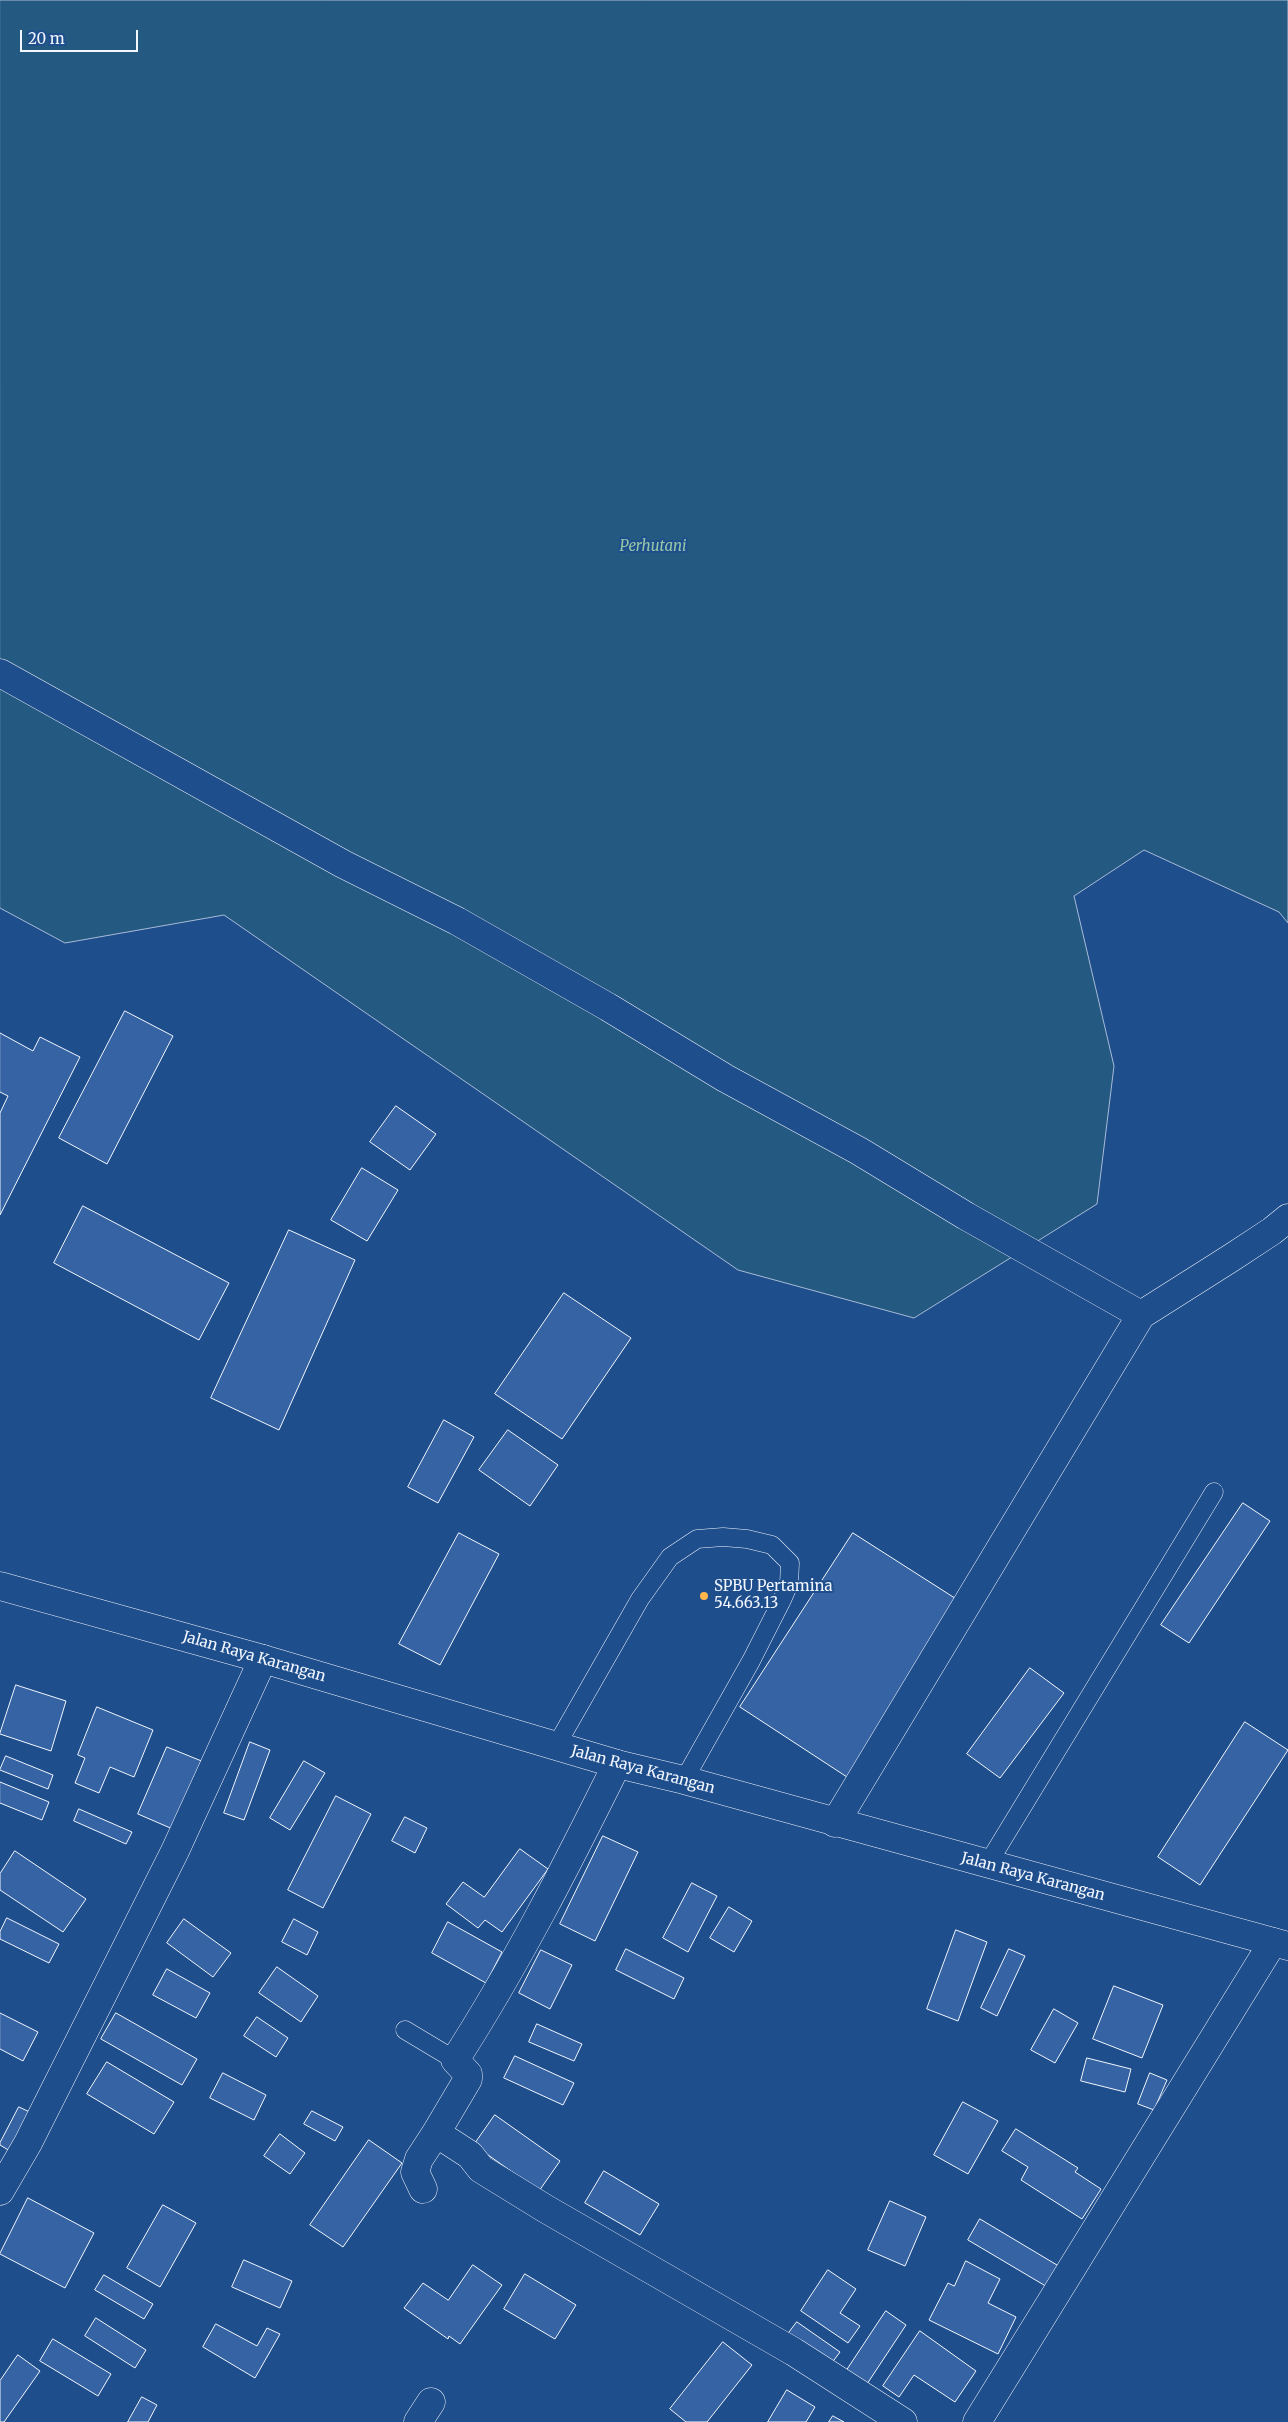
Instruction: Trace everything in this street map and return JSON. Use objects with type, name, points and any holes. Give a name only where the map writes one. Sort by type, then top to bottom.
[{"type":"main road","points":[[0,673],[343,864],[457,921],[608,1007],[725,1078],[859,1151],[966,1216],[1141,1315]]},
{"type":"main road","points":[[842,1810],[1141,1315],[1248,1248],[1288,1218]]},
{"type":"main road","name":"Jalan Raya Karangan","points":[[0,1586],[263,1659],[617,1764],[684,1780],[842,1810],[988,1865],[1281,1944]]},
{"type":"main road","points":[[0,2191],[28,2144],[174,1851],[263,1659]]},
{"type":"main road","points":[[423,2189],[415,2172],[418,2159],[468,2079],[468,2074],[455,2060],[497,1992],[560,1880],[617,1764]]},
{"type":"main road","points":[[977,2422],[1281,1944]]},
{"type":"main road","points":[[436,2133],[470,2154],[481,2169],[794,2352],[903,2422]]},
{"type":"lane","points":[[988,1865],[1214,1492]]},
{"type":"lane","points":[[556,1746],[635,1606],[670,1557],[697,1539],[739,1538],[772,1545],[790,1563],[789,1584],[751,1661],[684,1780]]},
{"type":"lane","points":[[405,2030],[455,2060]]},
{"type":"green space","name":"Perhutani","points":[[0,0],[1288,0],[1288,923],[1279,912],[1144,850],[1074,896],[1114,1066],[1097,1204],[914,1318],[738,1270],[224,915],[65,943],[0,908]]},
{"type":"building","points":[[125,1011],[173,1036],[107,1164],[59,1138]]},
{"type":"building","points":[[0,1033],[33,1051],[40,1037],[80,1057],[0,1215],[0,1113],[8,1096],[0,1092]]},
{"type":"building","points":[[396,1106],[436,1134],[410,1170],[370,1142]]},
{"type":"building","points":[[362,1168],[398,1190],[367,1241],[331,1220]]},
{"type":"building","points":[[83,1206],[229,1283],[199,1340],[54,1263]]},
{"type":"building","points":[[289,1230],[355,1260],[279,1430],[211,1398]]},
{"type":"building","points":[[564,1293],[631,1338],[562,1439],[495,1394]]},
{"type":"building","points":[[444,1420],[474,1437],[438,1503],[408,1487]]},
{"type":"building","points":[[508,1430],[558,1465],[530,1506],[479,1470]]},
{"type":"building","points":[[1243,1503],[1270,1521],[1189,1643],[1161,1625]]},
{"type":"building","points":[[459,1533],[499,1554],[440,1665],[399,1644]]},
{"type":"building","points":[[853,1533],[961,1602],[847,1777],[740,1707]]},
{"type":"building","points":[[1030,1668],[1064,1693],[1000,1778],[967,1754]]},
{"type":"building","points":[[16,1685],[66,1701],[51,1751],[0,1734]]},
{"type":"building","points":[[97,1707],[153,1730],[134,1777],[110,1767],[99,1793],[75,1783],[85,1758],[78,1755]]},
{"type":"building","points":[[1245,1722],[1288,1750],[1200,1885],[1158,1857]]},
{"type":"building","points":[[250,1742],[270,1750],[244,1820],[224,1813]]},
{"type":"building","points":[[167,1747],[204,1762],[175,1830],[138,1814]]},
{"type":"building","points":[[6,1756],[53,1775],[48,1789],[0,1770]]},
{"type":"building","points":[[304,1761],[325,1773],[290,1830],[270,1818]]},
{"type":"building","points":[[0,1782],[49,1802],[42,1820],[0,1803]]},
{"type":"building","points":[[336,1796],[371,1814],[323,1908],[288,1890]]},
{"type":"building","points":[[79,1809],[132,1832],[126,1844],[74,1821]]},
{"type":"building","points":[[405,1817],[427,1828],[415,1853],[392,1841]]},
{"type":"building","points":[[603,1836],[638,1852],[595,1941],[560,1924]]},
{"type":"building","points":[[520,1849],[548,1869],[502,1932],[485,1920],[478,1928],[446,1904],[463,1882],[484,1897]]},
{"type":"building","points":[[15,1851],[86,1899],[63,1932],[0,1890],[0,1874]]},
{"type":"building","points":[[692,1883],[717,1896],[688,1952],[663,1938]]},
{"type":"building","points":[[729,1907],[752,1921],[734,1952],[710,1938]]},
{"type":"building","points":[[7,1918],[59,1944],[49,1963],[0,1939],[0,1932]]},
{"type":"building","points":[[184,1919],[231,1953],[213,1977],[167,1943]]},
{"type":"building","points":[[294,1919],[318,1932],[307,1955],[282,1942]]},
{"type":"building","points":[[448,1922],[502,1952],[486,1983],[432,1953]]},
{"type":"building","points":[[956,1930],[987,1942],[958,2021],[927,2009]]},
{"type":"building","points":[[626,1949],[684,1978],[674,1999],[616,1970]]},
{"type":"building","points":[[1009,1949],[1025,1956],[997,2016],[981,2008]]},
{"type":"building","points":[[541,1950],[572,1965],[550,2009],[519,1993]]},
{"type":"building","points":[[277,1967],[318,1996],[301,2022],[259,1993]]},
{"type":"building","points":[[167,1969],[210,1993],[196,2018],[153,1995]]},
{"type":"building","points":[[1114,1986],[1163,2005],[1142,2058],[1093,2039]]},
{"type":"building","points":[[1054,2009],[1078,2023],[1055,2063],[1031,2050]]},
{"type":"building","points":[[0,2013],[38,2032],[23,2061],[0,2049]]},
{"type":"building","points":[[116,2013],[197,2059],[182,2085],[101,2039]]},
{"type":"building","points":[[257,2017],[288,2038],[276,2057],[244,2036]]},
{"type":"building","points":[[537,2024],[582,2044],[574,2061],[529,2042]]},
{"type":"building","points":[[515,2056],[574,2083],[563,2105],[504,2078]]},
{"type":"building","points":[[1087,2058],[1131,2069],[1125,2092],[1081,2081]]},
{"type":"building","points":[[107,2062],[174,2102],[154,2134],[87,2094]]},
{"type":"building","points":[[223,2073],[266,2095],[254,2120],[210,2098]]},
{"type":"building","points":[[1150,2073],[1167,2080],[1154,2110],[1138,2104]]},
{"type":"building","points":[[963,2102],[998,2121],[968,2174],[934,2155]]},
{"type":"building","points":[[19,2107],[36,2115],[15,2154],[0,2145],[0,2143]]},
{"type":"building","points":[[312,2111],[343,2127],[335,2141],[304,2124]]},
{"type":"building","points":[[495,2115],[560,2161],[539,2191],[474,2145]]},
{"type":"building","points":[[1016,2129],[1078,2168],[1075,2172],[1101,2189],[1082,2219],[1021,2180],[1028,2167],[1002,2151]]},
{"type":"building","points":[[280,2134],[305,2153],[290,2174],[264,2156]]},
{"type":"building","points":[[369,2140],[402,2163],[343,2247],[310,2225]]},
{"type":"building","points":[[604,2171],[659,2204],[640,2235],[585,2203]]},
{"type":"building","points":[[28,2198],[94,2233],[65,2288],[0,2254]]},
{"type":"building","points":[[890,2201],[926,2217],[905,2266],[868,2250]]},
{"type":"building","points":[[163,2205],[196,2223],[160,2287],[127,2268]]},
{"type":"building","points":[[980,2219],[1062,2268],[1049,2288],[968,2240]]},
{"type":"building","points":[[244,2260],[292,2281],[280,2308],[232,2287]]},
{"type":"building","points":[[966,2261],[1000,2279],[988,2303],[1016,2317],[998,2354],[929,2320],[948,2283],[954,2286]]},
{"type":"building","points":[[473,2265],[502,2285],[460,2344],[449,2336],[448,2339],[404,2308],[423,2283],[448,2300]]},
{"type":"building","points":[[828,2270],[856,2289],[840,2313],[860,2326],[848,2343],[801,2311]]},
{"type":"building","points":[[525,2274],[576,2305],[555,2339],[504,2309]]},
{"type":"building","points":[[104,2275],[153,2304],[144,2319],[95,2290]]},
{"type":"building","points":[[886,2311],[906,2325],[867,2384],[847,2370]]},
{"type":"building","points":[[96,2318],[146,2350],[135,2368],[85,2336]]},
{"type":"building","points":[[797,2322],[840,2352],[828,2368],[785,2338]]},
{"type":"building","points":[[216,2324],[257,2346],[267,2328],[280,2334],[255,2378],[203,2347]]},
{"type":"building","points":[[920,2331],[976,2371],[955,2402],[914,2375],[899,2397],[883,2386]]},
{"type":"building","points":[[53,2339],[111,2374],[98,2396],[40,2361]]},
{"type":"building","points":[[723,2342],[752,2365],[707,2422],[686,2422],[670,2409]]},
{"type":"building","points":[[18,2355],[40,2371],[4,2422],[0,2422],[0,2381]]},
{"type":"building","points":[[787,2390],[815,2407],[806,2422],[768,2422]]},
{"type":"building","points":[[142,2397],[157,2405],[148,2422],[128,2422]]},
{"type":"building","points":[[833,2416],[844,2422],[829,2422]]},
{"type":"place","name":"SPBU Pertamina 54.663.13","points":[[704,1596]]}]
